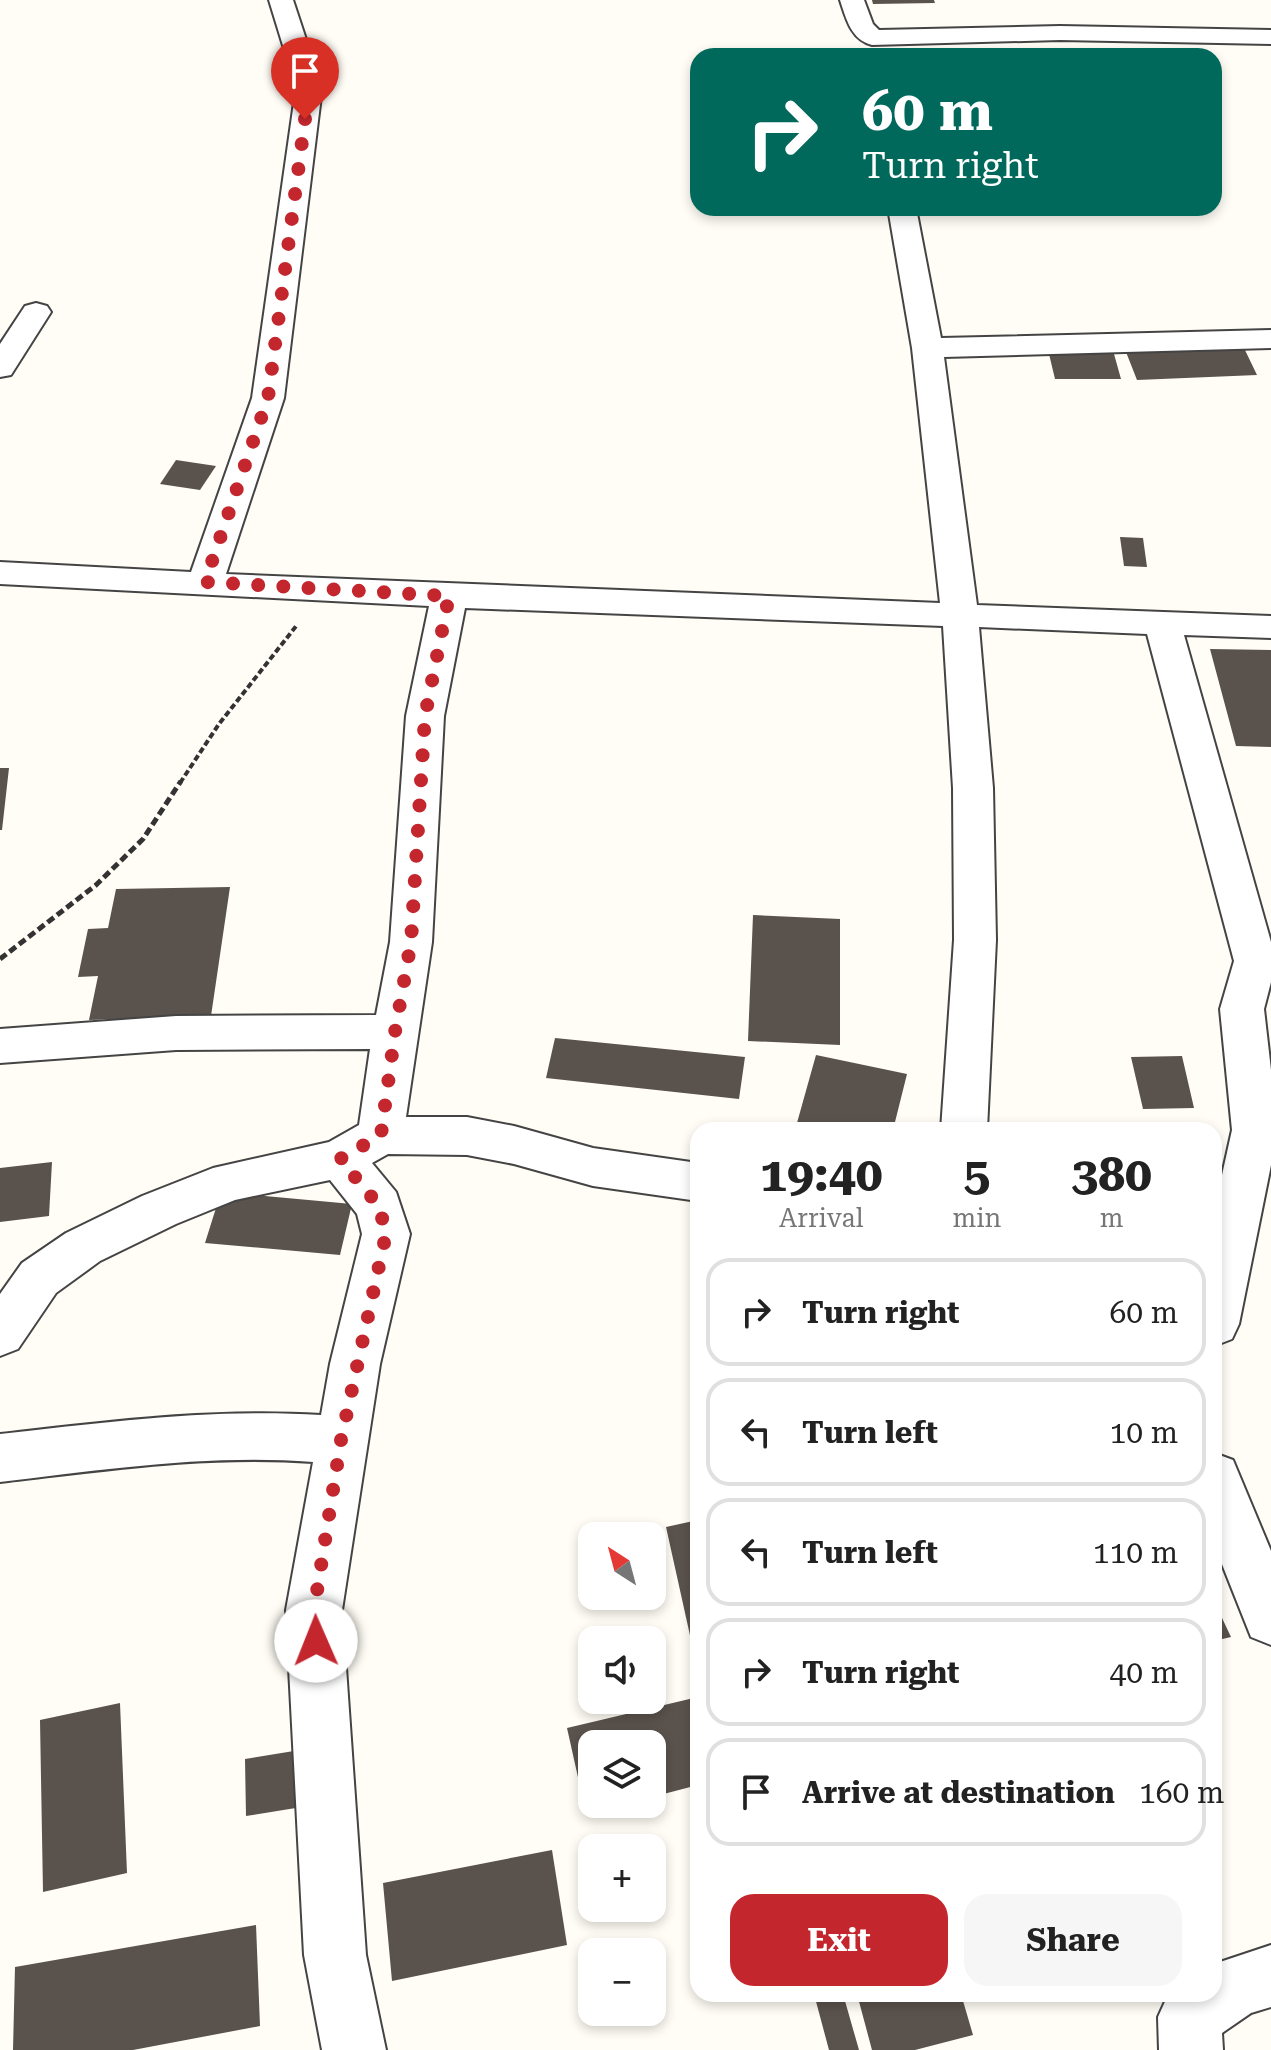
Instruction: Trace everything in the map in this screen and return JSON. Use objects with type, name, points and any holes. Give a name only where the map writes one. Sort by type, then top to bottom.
[{"type":"street","points":[[205,582],[268,398],[309,88],[281,0]]},
{"type":"street","points":[[852,0],[861,26],[874,47],[1060,33],[1271,37]]},
{"type":"street","points":[[903,216],[927,348],[960,616],[973,788],[975,940],[964,1122]]},
{"type":"street","points":[[0,368],[36,312]]},
{"type":"street","points":[[927,348],[1271,339]]},
{"type":"street","points":[[0,573],[449,596],[1271,627]]},
{"type":"street","points":[[354,2050],[335,1955],[314,1610],[341,1440],[386,1234],[361,1147],[395,1032],[411,942],[425,716],[449,596]]},
{"type":"street","points":[[1162,623],[1255,961],[1242,1009],[1255,1130],[1222,1286]]},
{"type":"street","points":[[0,1046],[176,1033],[395,1032]]},
{"type":"street","points":[[0,1334],[39,1278],[83,1247],[159,1210],[230,1182],[361,1147],[467,1136],[593,1167],[690,1181]]},
{"type":"street","points":[[0,1458],[172,1438],[267,1435],[341,1440]]},
{"type":"street","points":[[1222,1497],[1271,1618]]},
{"type":"street","points":[[1222,1996],[1235,1987],[1271,1976]]},
{"type":"street","points":[[1191,2050],[1190,2017],[1212,2002]]},
{"type":"path","points":[[0,959],[96,885],[143,839],[219,724],[329,588]]},
{"type":"building","points":[[872,0],[934,0],[935,3],[873,4]]},
{"type":"building","points":[[1244,348],[1257,375],[1137,380],[1126,352]]},
{"type":"building","points":[[1049,354],[1114,354],[1121,379],[1055,379]]},
{"type":"building","points":[[176,460],[216,466],[200,490],[160,484]]},
{"type":"building","points":[[1120,537],[1143,538],[1147,567],[1124,566]]},
{"type":"building","points":[[1210,649],[1271,650],[1271,747],[1236,746]]},
{"type":"building","points":[[0,768],[9,768],[2,830],[0,830]]},
{"type":"building","points":[[230,887],[211,1016],[89,1020],[98,976],[78,977],[88,929],[108,928],[116,889]]},
{"type":"building","points":[[753,915],[840,919],[840,1045],[748,1041]]},
{"type":"building","points":[[555,1038],[745,1057],[739,1099],[546,1078]]},
{"type":"building","points":[[816,1055],[907,1074],[895,1122],[797,1122]]},
{"type":"building","points":[[1182,1056],[1194,1108],[1143,1109],[1131,1057]]},
{"type":"building","points":[[52,1162],[49,1216],[0,1222],[0,1168]]},
{"type":"building","points":[[221,1192],[352,1204],[340,1255],[205,1243]]},
{"type":"building","points":[[690,1522],[690,1635],[666,1527]]},
{"type":"building","points":[[1222,1618],[1231,1637],[1222,1639]]},
{"type":"building","points":[[690,1699],[690,1787],[666,1793],[666,1730],[578,1730],[578,1777],[567,1728],[626,1714],[666,1714],[666,1705]]},
{"type":"building","points":[[120,1703],[127,1873],[43,1892],[40,1720]]},
{"type":"building","points":[[300,1750],[302,1807],[246,1816],[245,1759]]},
{"type":"building","points":[[552,1850],[567,1945],[392,1981],[383,1883]]},
{"type":"building","points":[[256,1925],[260,2026],[133,2050],[13,2050],[15,1967]]},
{"type":"building","points":[[816,2002],[845,2002],[859,2050],[829,2050]]},
{"type":"building","points":[[859,2002],[963,2002],[973,2035],[915,2050],[872,2050]]},
{"type":"route","points":[[305,119],[268,398],[205,582],[449,596],[425,716],[411,942],[381,1135],[340,1159],[379,1206],[386,1234],[355,1364],[341,1440],[314,1610],[316,1641]]}]
